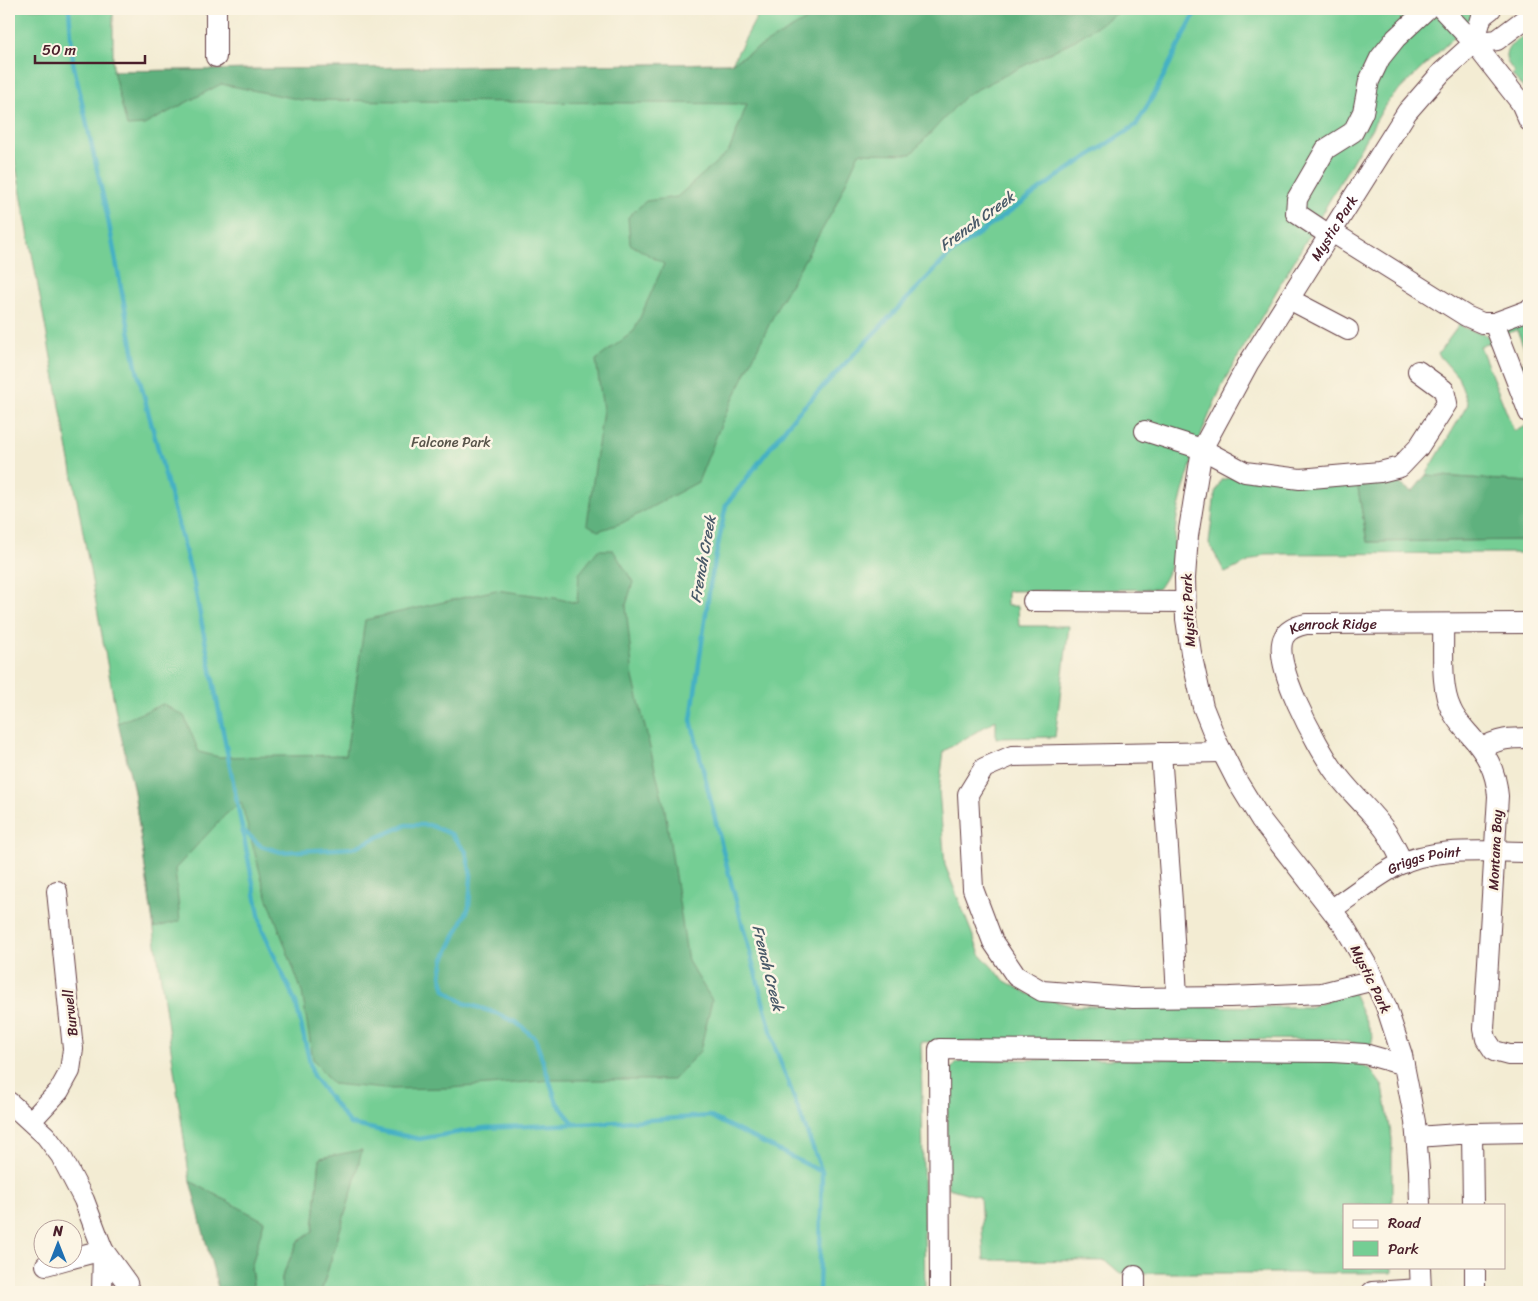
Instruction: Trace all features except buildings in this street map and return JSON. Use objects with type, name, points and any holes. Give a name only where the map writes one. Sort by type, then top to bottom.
[{"type":"street","points":[[216,9],[216,57]]},
{"type":"street","points":[[1427,9],[1396,38],[1380,58],[1368,81],[1363,112],[1353,132],[1326,149],[1297,199],[1296,213],[1466,316],[1482,323],[1494,323],[1529,310]]},
{"type":"street","points":[[1442,9],[1474,43],[1520,103],[1529,121]]},
{"type":"street","points":[[1474,43],[1482,16],[1491,9]]},
{"type":"street","points":[[1474,43],[1497,40],[1529,16]]},
{"type":"street","name":"Mystic Park","points":[[1420,1204],[1416,1122],[1404,1066],[1386,1006],[1344,926],[1261,820],[1222,752],[1203,707],[1190,653],[1184,578],[1188,536],[1202,449],[1248,364],[1407,112],[1442,72],[1474,43]]},
{"type":"street","points":[[1289,299],[1348,330]]},
{"type":"street","points":[[1494,323],[1529,413]]},
{"type":"street","points":[[1145,432],[1202,449],[1245,472],[1300,479],[1380,472],[1400,467],[1418,448],[1446,403],[1444,390],[1418,371]]},
{"type":"street","points":[[1033,601],[1185,602]]},
{"type":"street","name":"Kenrock Ridge","points":[[1404,863],[1384,829],[1334,770],[1314,740],[1295,699],[1280,651],[1284,636],[1290,630],[1306,624],[1529,623]]},
{"type":"street","name":"Montana Bay","points":[[1443,624],[1445,682],[1450,708],[1456,720],[1482,749],[1492,764],[1497,782],[1498,796],[1484,1029],[1486,1039],[1494,1052],[1509,1055],[1529,1055]]},
{"type":"street","points":[[1482,749],[1490,743],[1501,740],[1529,738]]},
{"type":"street","points":[[1222,752],[1012,756],[984,768],[968,794],[973,889],[993,942],[1016,976],[1042,991],[1133,998],[1230,997],[1322,993],[1374,980]]},
{"type":"street","points":[[1161,753],[1177,997]]},
{"type":"street","name":"Griggs Point","points":[[1332,909],[1395,867],[1419,858],[1452,852],[1529,852]]},
{"type":"street","name":"Burwell","points":[[31,1121],[59,1091],[70,1071],[73,1049],[57,891]]},
{"type":"street","points":[[940,1292],[939,1049],[1333,1052],[1365,1054],[1404,1066]]},
{"type":"street","points":[[9,1102],[46,1136],[61,1156],[74,1177],[103,1250],[127,1283],[129,1292]]},
{"type":"street","points":[[1417,1137],[1472,1133],[1529,1132]]},
{"type":"street","points":[[1472,1133],[1474,1204]]},
{"type":"street","points":[[82,1255],[103,1250]]},
{"type":"street","points":[[102,1292],[103,1250]]},
{"type":"street","points":[[1372,1292],[1421,1291],[1420,1268]]},
{"type":"street","points":[[1475,1268],[1475,1292]]},
{"type":"green space","name":"Falcone Park","points":[[9,9],[113,9],[113,71],[732,63],[761,9],[1483,9],[1387,102],[1227,376],[1206,423],[1193,460],[1178,511],[1171,563],[1158,589],[1007,591],[1007,606],[1018,606],[1019,626],[1069,626],[1055,737],[996,738],[996,720],[944,751],[939,790],[945,865],[980,954],[1005,981],[1029,994],[1073,1006],[1310,1007],[1352,990],[1373,1037],[1371,1046],[1332,1039],[921,1042],[925,1292],[321,1292],[352,1191],[320,1158],[313,1231],[298,1241],[282,1277],[282,1292],[254,1292],[251,1268],[263,1221],[190,1181],[134,791],[121,722],[118,723],[9,128]]},
{"type":"green space","points":[[825,9],[1124,9],[1075,40],[966,95],[911,154],[859,153],[834,209],[780,302],[722,422],[698,482],[622,523],[598,531],[587,524],[603,410],[596,360],[634,331],[664,264],[630,244],[628,217],[646,201],[677,197],[729,151],[747,104],[302,100],[221,84],[144,125],[127,126],[113,71],[732,63]]},
{"type":"green space","points":[[1529,32],[1529,94],[1512,75],[1515,72],[1506,59],[1506,54],[1512,45]]},
{"type":"green space","points":[[1529,320],[1529,326],[1523,329],[1529,344],[1529,360],[1517,330],[1506,334],[1505,330]]},
{"type":"green space","points":[[1459,325],[1487,336],[1491,343],[1480,346],[1514,431],[1529,425],[1529,482],[1426,475],[1468,404],[1458,377],[1438,354]]},
{"type":"green space","points":[[1529,360],[1529,365],[1521,368],[1519,365]]},
{"type":"green space","points":[[1238,475],[1357,482],[1367,542],[1529,540],[1529,553],[1265,554],[1225,573],[1209,543],[1215,493],[1221,480]]},
{"type":"green space","points":[[1426,475],[1529,482],[1529,540],[1367,542],[1357,482],[1399,483],[1412,492]]},
{"type":"green space","points":[[598,550],[613,550],[633,582],[626,605],[633,677],[665,810],[688,961],[712,1000],[700,1051],[673,1080],[552,1080],[450,1088],[385,1089],[332,1084],[313,1059],[302,992],[265,891],[241,802],[225,815],[175,869],[180,921],[154,928],[134,791],[118,723],[163,704],[184,716],[199,752],[219,757],[346,755],[365,620],[496,590],[577,603],[579,574]]},
{"type":"green space","points":[[1310,1058],[1342,1059],[1370,1069],[1383,1087],[1392,1139],[1392,1204],[1343,1204],[1343,1268],[1392,1268],[1392,1273],[1120,1273],[1106,1261],[984,1260],[980,1197],[948,1188],[947,1073],[957,1063],[967,1060]]},
{"type":"green space","points":[[362,1150],[352,1191],[321,1292],[282,1292],[282,1277],[298,1241],[313,1231],[320,1158]]},
{"type":"green space","points":[[190,1181],[264,1221],[251,1268],[254,1292],[219,1292]]},
{"type":"waterway","points":[[69,9],[73,62],[107,214],[136,366],[194,584],[262,929],[296,1003],[313,1076],[350,1124],[419,1139],[484,1128],[709,1116],[822,1172]]},
{"type":"waterway","name":"French Creek","points":[[819,1292],[822,1172],[776,1050],[726,863],[691,720],[710,585],[726,505],[794,417],[948,256],[1057,177],[1136,125],[1156,91],[1197,9]]},
{"type":"waterway","points":[[244,831],[261,846],[281,852],[353,848],[406,825],[429,825],[451,834],[466,852],[471,875],[469,907],[444,959],[441,975],[445,990],[464,1003],[496,1013],[517,1023],[535,1038],[557,1103],[574,1124]]}]
